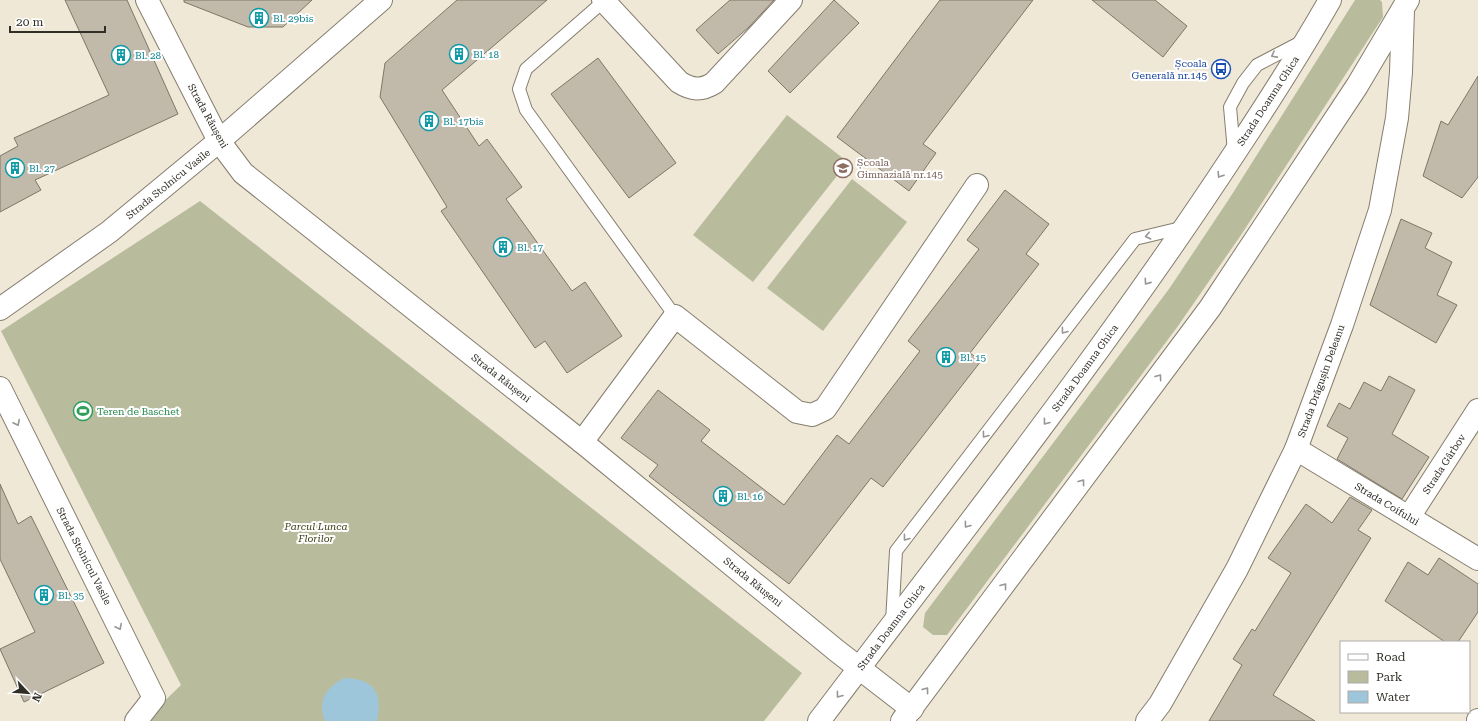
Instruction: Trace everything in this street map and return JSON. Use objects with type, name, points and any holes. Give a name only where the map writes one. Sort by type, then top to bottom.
[{"type":"street","name":"Strada Răușeni","points":[[147,0],[220,141],[243,173],[582,442],[859,668],[907,715]]},
{"type":"street","name":"Strada Stolnicu Vasile","points":[[0,309],[108,232],[220,141],[381,0]]},
{"type":"street","points":[[604,0],[680,82],[689,88],[697,89],[706,88],[714,83],[792,0]]},
{"type":"street","name":"Strada Doamna Ghica","points":[[819,721],[1073,386],[1186,227],[1309,37],[1330,0]]},
{"type":"street","points":[[907,715],[1210,308],[1357,86],[1405,5]]},
{"type":"street","name":"Strada Drăgușin Deleanu","points":[[1147,721],[1160,704],[1237,569],[1296,449],[1342,326],[1380,210],[1397,118],[1405,5]]},
{"type":"street","points":[[582,442],[675,316],[797,412],[812,415],[825,409],[977,185]]},
{"type":"street","name":"Strada Stolnicul Vasile","points":[[0,388],[154,698],[136,721]]},
{"type":"street","name":"Strada Gârbov","points":[[1409,517],[1478,410]]},
{"type":"street","name":"Strada Coifului","points":[[1296,449],[1478,559]]},
{"type":"lane","points":[[604,0],[526,70],[519,89],[526,110],[675,316]]},
{"type":"lane","points":[[1234,154],[1230,107],[1243,83],[1257,64],[1309,37]]},
{"type":"lane","points":[[892,626],[896,551],[1135,239],[1186,227]]},
{"type":"green space","points":[[1355,0],[1380,0],[1382,2],[1383,17],[1241,235],[1178,326],[947,635],[933,635],[923,627],[925,613],[1169,289],[1229,199]]},
{"type":"green space","points":[[787,115],[848,162],[753,282],[693,235]]},
{"type":"green space","points":[[852,179],[907,222],[823,331],[767,288]]},
{"type":"green space","name":"Parcul Lunca Florilor","points":[[200,201],[802,673],[764,721],[144,721],[181,685],[1,331]]},
{"type":"water","points":[[344,678],[363,681],[374,689],[379,702],[377,721],[325,721],[322,707],[325,695],[332,686]]},
{"type":"building","name":"Bl. 28","points":[[65,0],[127,0],[178,114],[35,180],[41,190],[0,212],[0,156],[18,146],[14,138],[109,95]]},
{"type":"building","name":"Bl. 29bis","points":[[184,0],[312,0],[283,27],[248,27],[184,2]]},
{"type":"building","points":[[457,0],[547,0],[442,90],[479,146],[487,139],[522,187],[506,199],[572,291],[585,282],[622,336],[567,373],[545,341],[535,348],[441,211],[447,207],[380,97],[385,63]]},
{"type":"building","points":[[730,0],[774,0],[749,27],[718,54],[696,30]]},
{"type":"building","points":[[834,0],[859,23],[790,93],[768,71]]},
{"type":"building","points":[[940,0],[1033,0],[923,144],[936,153],[909,191],[837,137]]},
{"type":"building","points":[[1092,0],[1155,0],[1187,26],[1163,57]]},
{"type":"building","points":[[598,58],[676,163],[629,198],[551,94]]},
{"type":"building","points":[[1478,76],[1478,177],[1462,198],[1423,176],[1441,121],[1448,125]]},
{"type":"building","points":[[1005,190],[1049,224],[1026,254],[1039,264],[970,353],[981,361],[883,487],[871,478],[789,584],[649,476],[658,465],[621,438],[658,390],[710,430],[701,441],[784,505],[837,435],[849,444],[920,351],[908,341],[979,249],[967,240]]},
{"type":"building","points":[[1401,219],[1432,233],[1425,248],[1452,262],[1437,295],[1457,305],[1436,343],[1370,305]]},
{"type":"building","points":[[1389,376],[1415,390],[1392,434],[1429,457],[1402,499],[1337,459],[1348,438],[1327,426],[1339,403],[1350,409],[1364,382],[1381,391]]},
{"type":"building","name":"Bl. 35","points":[[0,484],[18,524],[31,516],[104,663],[24,702],[0,649],[35,632],[0,559]]},
{"type":"building","points":[[1350,497],[1372,510],[1358,530],[1371,538],[1273,695],[1315,721],[1209,721],[1242,665],[1233,659],[1252,629],[1255,631],[1291,573],[1268,558],[1306,504],[1332,523]]},
{"type":"building","points":[[1439,558],[1478,584],[1478,612],[1459,641],[1444,641],[1385,601],[1408,562],[1428,575]]},
{"type":"place","name":"Bl. 29bis","points":[[259,18]]},
{"type":"place","name":"Bl. 18","points":[[459,54]]},
{"type":"place","name":"Bl. 28","points":[[121,55]]},
{"type":"place","name":"Școala Generală nr.145","points":[[1221,69]]},
{"type":"place","name":"Bl. 17bis","points":[[429,121]]},
{"type":"place","name":"Bl. 27","points":[[15,168]]},
{"type":"place","name":"Școala Gimnazială nr.145","points":[[843,168]]},
{"type":"place","name":"Bl. 17","points":[[503,247]]},
{"type":"place","name":"Bl. 15","points":[[946,357]]},
{"type":"place","name":"Teren de Baschet","points":[[83,411]]},
{"type":"place","name":"Bl. 16","points":[[723,496]]},
{"type":"place","name":"Bl. 35","points":[[44,595]]}]
